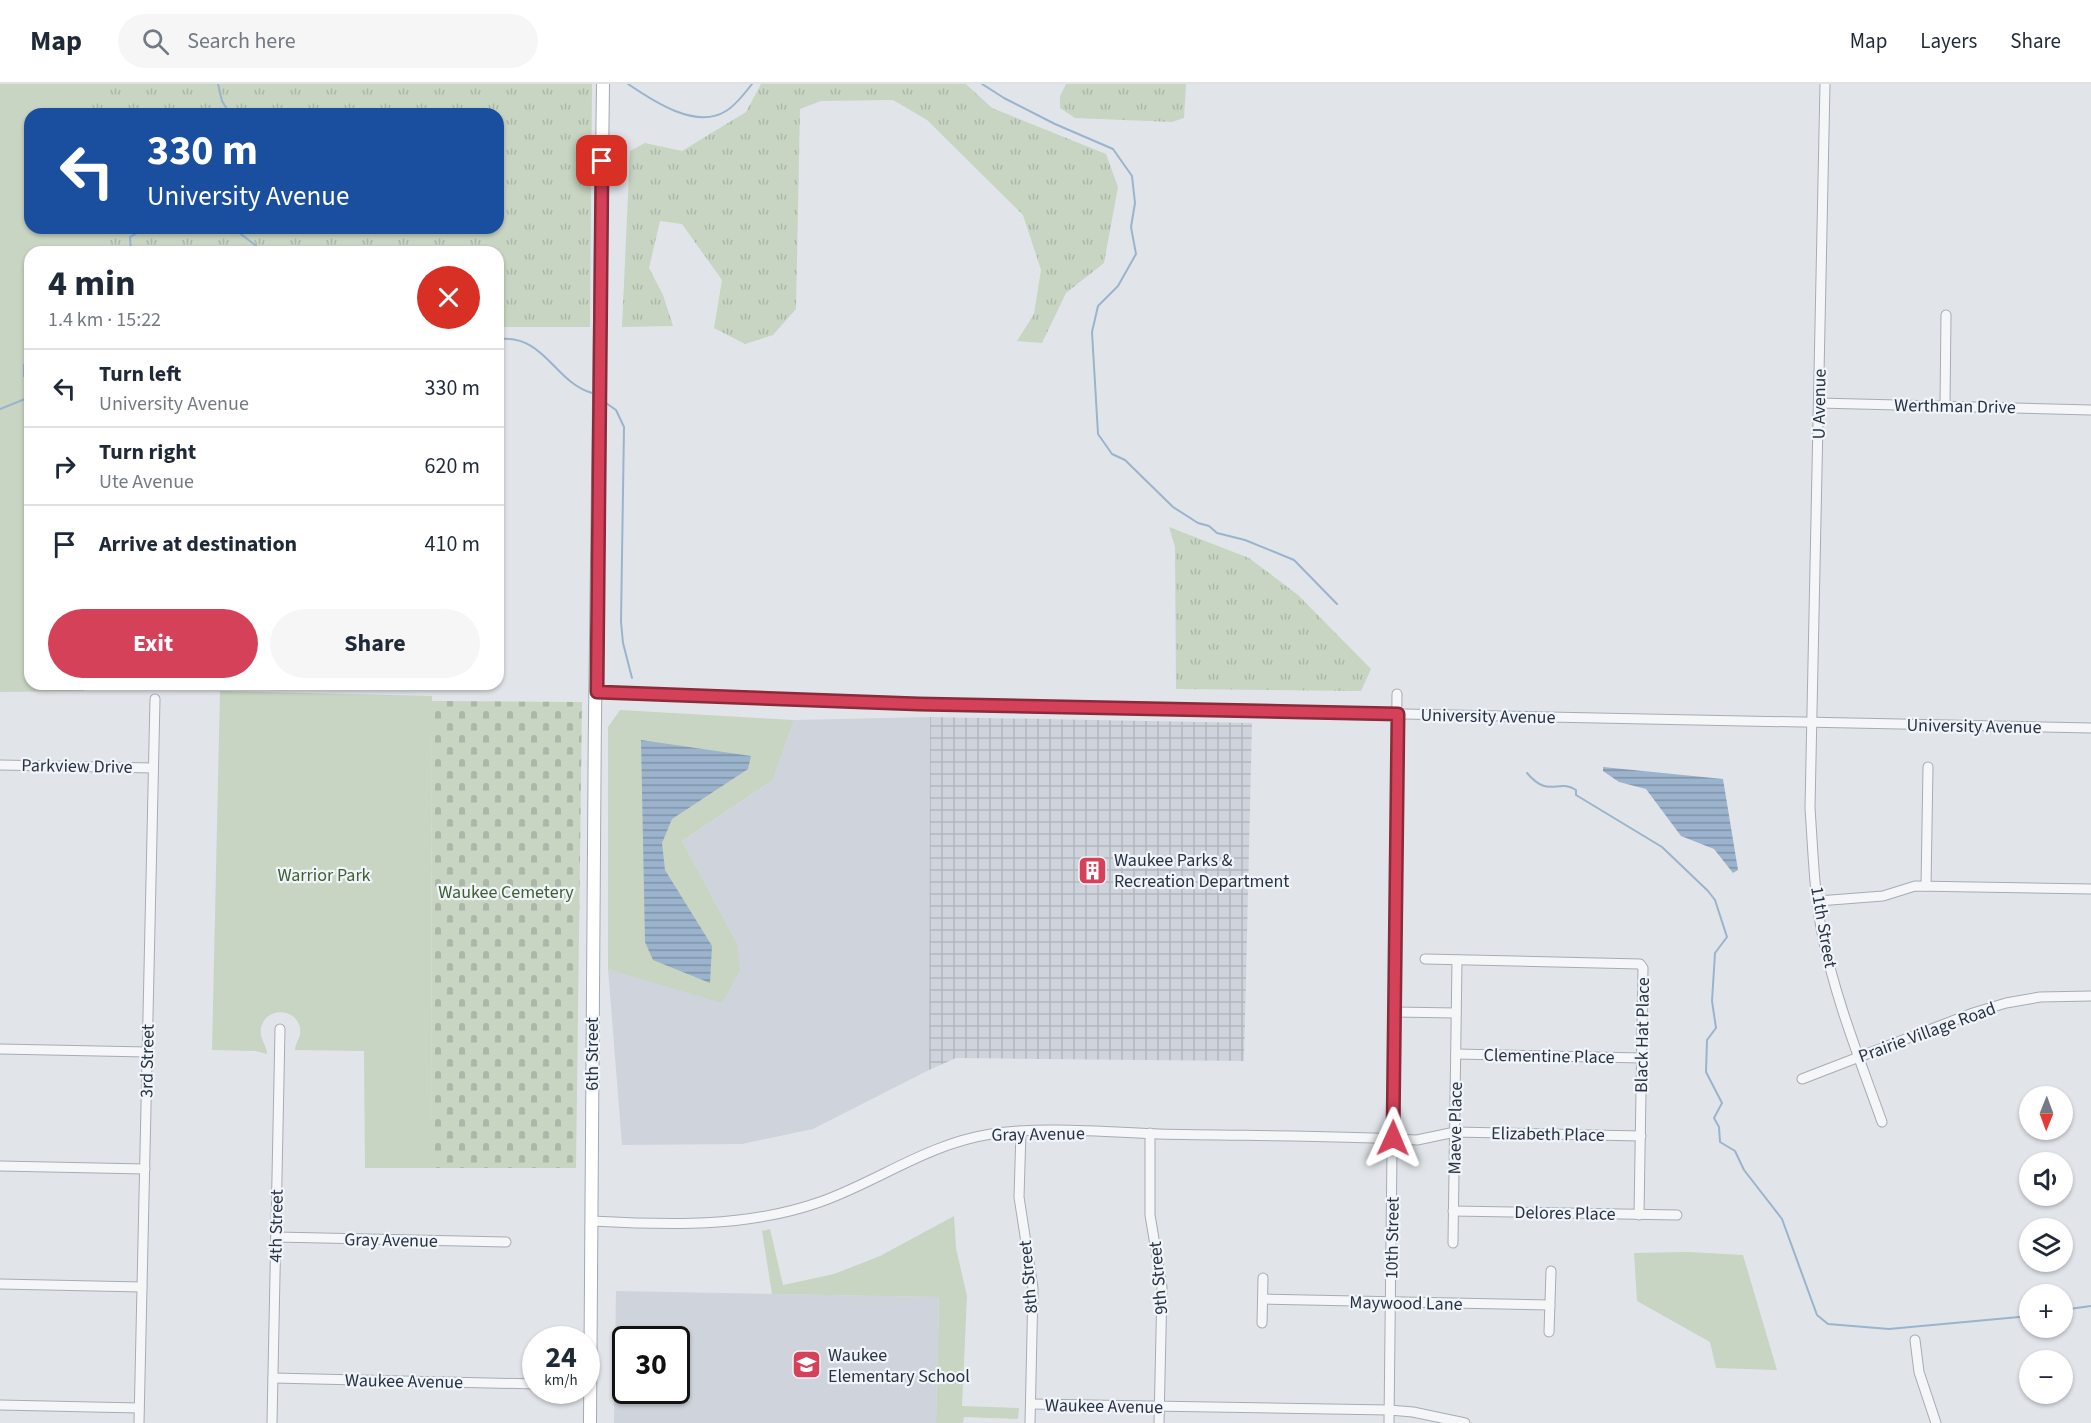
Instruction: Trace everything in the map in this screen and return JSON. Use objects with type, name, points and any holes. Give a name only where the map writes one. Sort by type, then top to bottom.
[{"type":"main road","name":"6th Street","points":[[589,1326],[603,84]]},
{"type":"main road","name":"6th Street","points":[[589,1404],[590,1423]]},
{"type":"street","name":"U Avenue","points":[[1812,723],[1825,84]]},
{"type":"street","points":[[1945,405],[1946,315]]},
{"type":"street","name":"Werthman Drive","points":[[1819,403],[2091,410]]},
{"type":"street","name":"University Avenue","points":[[597,688],[919,704],[2091,728]]},
{"type":"street","name":"10th Street","points":[[1389,1423],[1398,694]]},
{"type":"street","name":"3rd Street","points":[[139,1423],[155,699]]},
{"type":"street","name":"11th Street","points":[[1812,723],[1810,808],[1818,902],[1831,970],[1882,1122]]},
{"type":"street","name":"Parkview Drive","points":[[0,765],[153,768]]},
{"type":"street","points":[[1926,886],[1928,767]]},
{"type":"street","points":[[1818,902],[1883,896],[1916,886],[2091,889]]},
{"type":"street","name":"Black Hat Place","points":[[1425,959],[1641,964],[1643,968],[1639,1215]]},
{"type":"street","name":"Maeve Place","points":[[1453,1243],[1457,960]]},
{"type":"street","name":"Prairie Village Road","points":[[1802,1079],[1973,1013],[2040,997],[2091,996]]},
{"type":"street","points":[[1395,1012],[1456,1013]]},
{"type":"street","name":"4th Street","points":[[272,1423],[280,1029]]},
{"type":"street","points":[[0,1049],[147,1052]]},
{"type":"street","name":"Clementine Place","points":[[1456,1054],[1642,1058]]},
{"type":"street","name":"Gray Avenue","points":[[591,1221],[716,1223],[781,1214],[820,1202],[876,1178],[923,1153],[967,1138],[1021,1131],[1393,1138]]},
{"type":"street","name":"8th Street","points":[[1021,1131],[1019,1197],[1033,1288],[1030,1423]]},
{"type":"street","name":"Elizabeth Place","points":[[1393,1138],[1417,1140],[1455,1132],[1641,1136]]},
{"type":"street","name":"9th Street","points":[[1150,1133],[1150,1215],[1162,1287],[1159,1423]]},
{"type":"street","points":[[0,1166],[145,1169]]},
{"type":"street","name":"Delores Place","points":[[1453,1211],[1677,1215]]},
{"type":"street","name":"Gray Avenue","points":[[276,1237],[506,1242]]},
{"type":"street","points":[[1549,1332],[1551,1270]]},
{"type":"street","points":[[1262,1323],[1263,1278]]},
{"type":"street","points":[[0,1284],[142,1287]]},
{"type":"street","name":"Maywood Lane","points":[[1263,1299],[1550,1305]]},
{"type":"street","points":[[1916,1340],[1919,1372],[1936,1423]]},
{"type":"street","name":"Waukee Avenue","points":[[273,1378],[522,1384]]},
{"type":"street","name":"Waukee Avenue","points":[[1031,1404],[1389,1410],[1413,1412],[1465,1423]]},
{"type":"street","points":[[0,1405],[140,1408]]},
{"type":"shaded area","points":[[930,717],[929,1070],[813,1129],[742,1144],[622,1145],[608,969],[625,973],[737,943],[682,841],[773,780],[794,720]]},
{"type":"shaded area","points":[[930,717],[1252,723],[1244,1061],[956,1058],[929,1070]]},
{"type":"shaded area","name":"Waukee Elementary School","points":[[616,1291],[939,1297],[936,1423],[614,1423],[614,1404],[690,1404],[690,1326],[615,1326]]},
{"type":"green space","points":[[0,84],[87,84],[87,108],[24,108],[24,234],[87,234],[87,246],[24,246],[24,690],[84,691],[0,692]]},
{"type":"green space","points":[[87,84],[592,84],[590,327],[504,327],[504,246],[87,246],[87,234],[504,234],[504,108],[87,108]]},
{"type":"green space","points":[[761,84],[966,84],[992,108],[1106,154],[1118,187],[1104,263],[1066,293],[1042,343],[1017,341],[1034,314],[1041,270],[1023,215],[927,120],[893,100],[821,101],[800,109],[796,309],[773,335],[745,344],[714,328],[722,280],[682,224],[660,221],[649,268],[663,295],[673,326],[622,327],[630,151],[645,143],[682,151],[746,112]]},
{"type":"green space","points":[[1066,84],[1186,84],[1184,118],[1172,122],[1075,118],[1060,108],[1060,96]]},
{"type":"green space","points":[[1169,527],[1249,558],[1298,595],[1371,669],[1361,691],[1176,689],[1175,547]]},
{"type":"green space","name":"Warrior Park","points":[[220,691],[432,696],[431,1168],[365,1168],[364,1051],[295,1050],[300,1028],[293,1016],[280,1012],[268,1016],[261,1028],[267,1054],[255,1051],[212,1050]]},
{"type":"green space","name":"Waukee Cemetery","points":[[432,701],[582,702],[576,1168],[431,1168]]},
{"type":"green space","points":[[620,710],[794,720],[773,780],[682,841],[737,943],[740,970],[722,1003],[608,969],[608,727]]},
{"type":"green space","points":[[954,1216],[956,1248],[967,1296],[962,1406],[1019,1408],[1018,1419],[964,1417],[963,1423],[936,1423],[939,1297],[772,1294],[762,1231],[770,1229],[783,1285],[834,1274],[880,1256]]},
{"type":"green space","points":[[1689,1252],[1743,1255],[1777,1370],[1716,1368],[1710,1342],[1637,1301],[1634,1253]]},
{"type":"water","points":[[641,740],[751,756],[748,769],[672,819],[662,843],[665,870],[712,946],[710,983],[653,960],[645,942]]},
{"type":"water","points":[[1603,767],[1723,779],[1738,870],[1733,873],[1714,849],[1681,836],[1646,789],[1619,782],[1603,771]]},
{"type":"waterway","points":[[218,84],[226,108]]},
{"type":"waterway","points":[[628,84],[675,111],[702,117],[714,116],[726,111],[752,84]]},
{"type":"waterway","points":[[982,84],[1055,124],[1113,149],[1132,176],[1135,203],[1131,227],[1136,254],[1118,286],[1098,306],[1092,332],[1098,434],[1112,454],[1125,460],[1173,507],[1198,523],[1209,526],[1217,533],[1245,540],[1294,560],[1337,604]]},
{"type":"waterway","points":[[131,246],[130,237],[135,234]]},
{"type":"waterway","points":[[241,234],[256,246]]},
{"type":"waterway","points":[[504,339],[514,339],[527,344],[538,351],[568,379],[592,393]]},
{"type":"waterway","points":[[24,365],[24,376]]},
{"type":"waterway","points":[[0,409],[24,399]]},
{"type":"waterway","points":[[603,401],[616,410],[624,427],[621,622],[623,643],[632,678]]},
{"type":"waterway","points":[[1527,773],[1541,785],[1563,786],[1576,790],[1576,795],[1662,847],[1715,900],[1727,937],[1715,953],[1712,1001],[1716,1028],[1707,1040],[1706,1072],[1722,1103],[1714,1118],[1719,1127],[1720,1142],[1735,1151],[1744,1170],[1782,1219],[1817,1315],[1828,1324],[1889,1329],[2019,1317]]},
{"type":"waterway","points":[[2073,1308],[2091,1306]]},
{"type":"place","name":"Waukee Parks & Recreation Department","points":[[1093,870]]},
{"type":"place","name":"Waukee Elementary School","points":[[807,1365]]},
{"type":"route","points":[[602,161],[597,692],[919,704],[1398,714],[1393,1138]]}]
